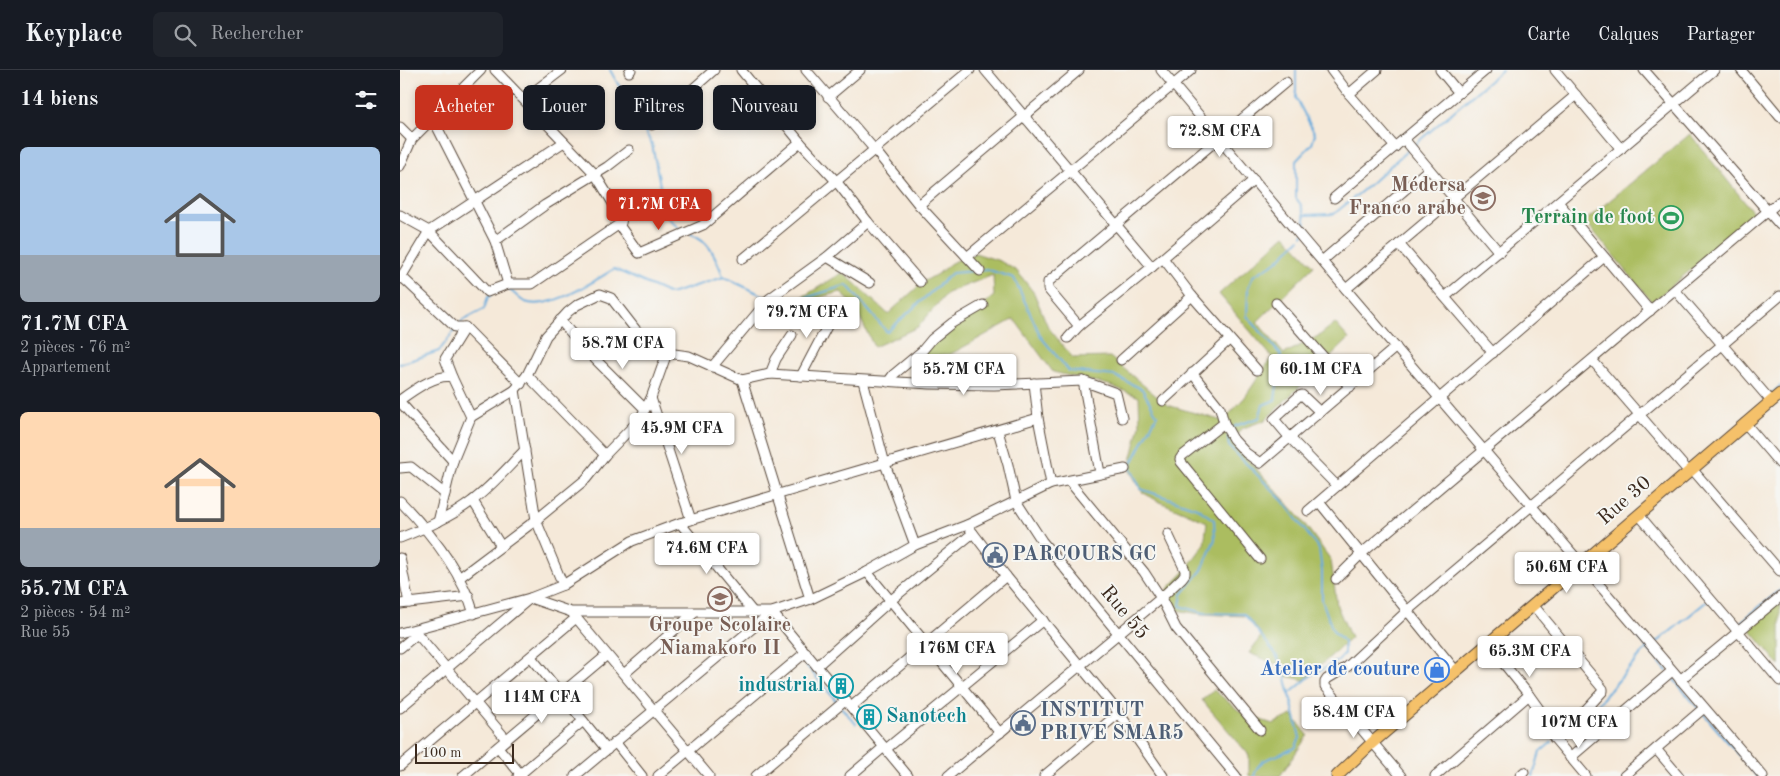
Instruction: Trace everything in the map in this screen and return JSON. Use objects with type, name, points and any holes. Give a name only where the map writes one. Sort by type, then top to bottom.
[{"type":"main road","name":"Rue 30","points":[[1337,776],[1372,742],[1776,397]]},
{"type":"street","points":[[466,85],[481,70]]},
{"type":"street","points":[[495,70],[523,98]]},
{"type":"street","points":[[542,85],[562,70]]},
{"type":"street","points":[[697,85],[714,70]]},
{"type":"street","points":[[741,70],[920,282]]},
{"type":"street","points":[[806,70],[919,205],[980,271]]},
{"type":"street","points":[[828,97],[860,70]]},
{"type":"street","points":[[742,259],[970,70]]},
{"type":"street","points":[[985,70],[1152,267]]},
{"type":"street","points":[[919,205],[1080,70]]},
{"type":"street","points":[[1161,70],[1308,245],[1763,776]]},
{"type":"street","points":[[967,257],[1191,70]]},
{"type":"street","points":[[1331,70],[1394,148]]},
{"type":"street","points":[[1349,94],[1377,70]]},
{"type":"street","points":[[1440,70],[1459,93]]},
{"type":"street","points":[[1334,198],[1486,70]]},
{"type":"street","points":[[1555,70],[1621,149]]},
{"type":"street","points":[[1644,70],[1780,225]]},
{"type":"street","points":[[1445,298],[1714,70]]},
{"type":"street","points":[[1741,70],[1778,111]]},
{"type":"street","points":[[1079,326],[1048,289],[1048,282],[1286,82]]},
{"type":"street","points":[[1346,289],[1576,95]]},
{"type":"street","points":[[400,127],[412,139]]},
{"type":"street","points":[[400,166],[412,139],[421,130]]},
{"type":"street","points":[[439,130],[476,200],[495,241],[508,284]]},
{"type":"street","points":[[400,215],[429,231],[487,292],[508,284],[532,284],[619,225],[622,218],[595,174],[553,130]]},
{"type":"street","points":[[1404,139],[1499,252]]},
{"type":"street","points":[[563,585],[536,520],[525,450],[518,387],[465,327],[455,327],[401,278],[429,231],[564,142]]},
{"type":"street","points":[[619,225],[639,253],[703,225],[800,142]]},
{"type":"street","points":[[495,241],[545,205],[607,167],[629,150]]},
{"type":"street","points":[[1322,261],[1429,169]]},
{"type":"street","points":[[1068,338],[1079,326],[1163,258],[1254,180]]},
{"type":"street","points":[[1336,579],[1362,554],[1780,201]]},
{"type":"street","points":[[1558,202],[1650,311]]},
{"type":"street","points":[[712,367],[769,299],[826,257],[868,222]]},
{"type":"street","points":[[1399,244],[1493,353]]},
{"type":"street","points":[[826,257],[870,283]]},
{"type":"street","points":[[1308,511],[1604,257]]},
{"type":"street","points":[[1163,258],[1192,296],[1257,370]]},
{"type":"street","points":[[1675,290],[1722,345],[1776,397]]},
{"type":"street","points":[[438,522],[453,461],[471,417],[518,387],[527,375],[546,336],[560,320],[577,305],[600,294],[611,298],[639,334],[667,353],[689,356],[742,380],[770,374],[863,381],[967,385],[1083,381],[1116,393],[1122,418]]},
{"type":"street","points":[[1120,360],[1192,296]]},
{"type":"street","points":[[1401,776],[1325,686],[1325,682],[1347,667],[1407,611],[1780,296]]},
{"type":"street","points":[[1276,303],[1350,387]]},
{"type":"street","points":[[888,382],[893,375],[922,352],[932,339],[952,323],[983,305]]},
{"type":"street","points":[[801,376],[834,313]]},
{"type":"street","points":[[560,320],[584,348],[645,409]]},
{"type":"street","points":[[465,327],[445,359],[471,417]]},
{"type":"street","points":[[770,374],[776,359],[792,335]]},
{"type":"street","points":[[1163,401],[1229,340]]},
{"type":"street","points":[[1192,373],[1220,408],[1224,423],[1233,439],[1257,463],[1262,463],[1396,348]]},
{"type":"street","points":[[459,578],[536,520],[586,479],[605,455],[640,419],[651,398],[667,353]]},
{"type":"street","points":[[1592,360],[1780,571]]},
{"type":"street","points":[[527,375],[605,455]]},
{"type":"street","points":[[452,377],[440,376],[409,393],[400,401],[453,461]]},
{"type":"street","points":[[742,380],[810,599]]},
{"type":"street","points":[[863,381],[885,464],[915,546]]},
{"type":"street","points":[[1083,381],[1100,473]]},
{"type":"street","points":[[1034,383],[1038,418],[1052,484]]},
{"type":"street","points":[[1320,412],[1305,397],[1299,396],[1274,419],[1337,486]]},
{"type":"street","points":[[651,398],[691,520]]},
{"type":"street","points":[[400,633],[415,632],[530,598],[563,585],[632,541],[691,520],[1038,418]]},
{"type":"street","points":[[1224,423],[1180,459],[1260,559]]},
{"type":"street","points":[[1745,423],[1780,464]]},
{"type":"street","name":"Rue 55","points":[[998,431],[1016,501],[1042,541],[1236,776]]},
{"type":"street","points":[[400,538],[438,522],[473,501],[525,450]]},
{"type":"street","points":[[400,468],[411,466],[445,494]]},
{"type":"street","points":[[530,598],[574,615],[772,612],[810,599],[867,572],[915,546],[967,525],[1052,484],[1125,469]]},
{"type":"street","points":[[1069,481],[1144,572],[1161,598],[1176,628],[1260,730]]},
{"type":"street","points":[[400,501],[426,528],[459,578],[469,596],[474,614]]},
{"type":"street","points":[[473,501],[500,546]]},
{"type":"street","points":[[1319,502],[1456,671]]},
{"type":"street","points":[[1639,515],[1780,681]]},
{"type":"street","points":[[680,524],[753,612]]},
{"type":"street","points":[[967,525],[1006,576],[1120,713],[1160,775]]},
{"type":"street","points":[[817,666],[890,601],[973,534]]},
{"type":"street","points":[[948,776],[1161,598],[1185,574],[1185,570],[1168,534]]},
{"type":"street","points":[[400,558],[405,604],[469,596]]},
{"type":"street","points":[[867,572],[1000,733]]},
{"type":"street","points":[[756,776],[836,709],[848,704],[925,644],[1006,576]]},
{"type":"street","points":[[1680,680],[1735,628],[1780,597]]},
{"type":"street","points":[[400,708],[530,598]]},
{"type":"street","points":[[1533,605],[1603,688],[1603,691],[1579,717],[1554,738]]},
{"type":"street","points":[[772,612],[908,776]]},
{"type":"street","points":[[575,776],[772,612]]},
{"type":"street","points":[[624,674],[694,613]]},
{"type":"street","points":[[574,615],[709,776]]},
{"type":"street","points":[[400,766],[531,657],[574,615]]},
{"type":"street","points":[[850,776],[1043,620]]},
{"type":"street","points":[[415,632],[506,740]]},
{"type":"street","points":[[400,648],[415,632]]},
{"type":"street","points":[[1488,644],[1530,695],[1552,727],[1554,738],[1586,776]]},
{"type":"street","points":[[658,776],[806,652]]},
{"type":"street","points":[[463,776],[607,654]]},
{"type":"street","points":[[531,657],[606,750]]},
{"type":"street","points":[[1570,758],[1672,671]]},
{"type":"street","points":[[1434,776],[1530,695]]},
{"type":"street","points":[[1624,776],[1704,708]]},
{"type":"street","points":[[1044,776],[1120,713]]},
{"type":"street","points":[[498,747],[520,775],[583,722]]},
{"type":"street","points":[[615,742],[642,776]]},
{"type":"street","points":[[1656,749],[1679,776]]},
{"type":"green space","name":"Terrain de foot","points":[[1690,134],[1756,216],[1652,302],[1585,221]]},
{"type":"green space","points":[[1285,235],[1314,266],[1257,322],[1284,354],[1320,335],[1335,323],[1349,339],[1265,420],[1241,429],[1232,442],[1298,515],[1331,560],[1337,606],[1351,638],[1304,680],[1286,676],[1276,664],[1249,653],[1262,635],[1246,616],[1201,614],[1169,609],[1164,593],[1184,572],[1204,545],[1207,522],[1142,492],[1129,469],[1140,425],[1139,397],[1109,385],[1053,372],[1014,319],[951,354],[915,358],[994,296],[993,275],[947,293],[918,327],[874,347],[855,307],[841,292],[791,304],[842,273],[888,314],[923,282],[939,273],[951,263],[975,253],[1000,261],[1017,271],[1034,293],[1048,327],[1073,358],[1110,357],[1167,405],[1223,421],[1245,397],[1272,357],[1219,294]]},
{"type":"green space","points":[[1780,599],[1780,666],[1747,626]]},
{"type":"green space","points":[[1214,690],[1243,714],[1273,724],[1292,715],[1308,735],[1280,776],[1249,776],[1249,755],[1202,700]]},
{"type":"waterway","points":[[610,70],[652,144],[666,216],[682,231]]},
{"type":"waterway","points":[[1296,70],[1296,98],[1315,134],[1312,144],[1296,161],[1296,198],[1301,205],[1306,226],[1303,236]]},
{"type":"waterway","points":[[1413,146],[1502,70]]},
{"type":"waterway","points":[[1305,215],[1334,214],[1409,149]]},
{"type":"waterway","points":[[691,234],[703,240],[712,251],[723,276]]},
{"type":"waterway","points":[[1232,430],[1235,426],[1259,418],[1263,405],[1275,400],[1281,355],[1247,316],[1248,288],[1253,276],[1276,262],[1300,239]]},
{"type":"waterway","points":[[507,288],[525,302],[535,304],[571,294],[614,269],[670,294],[724,277],[766,297]]},
{"type":"waterway","points":[[981,270],[986,269],[1014,278],[1041,337],[1069,371],[1115,376],[1142,389],[1157,415],[1130,467],[1141,489],[1197,508],[1214,520],[1215,539],[1202,570],[1182,594],[1180,606],[1204,613],[1244,614],[1275,653],[1284,670],[1300,738],[1295,748],[1263,761],[1257,768],[1254,776]]},
{"type":"waterway","points":[[773,299],[775,301],[805,298],[847,285],[887,332],[952,273],[974,271]]},
{"type":"waterway","points":[[460,324],[463,320],[484,309],[488,297],[491,295]]},
{"type":"waterway","points":[[400,364],[439,351],[455,330]]},
{"type":"waterway","points":[[1770,395],[1780,386]]},
{"type":"waterway","points":[[1228,436],[1229,446],[1283,501],[1319,549],[1322,571],[1322,600],[1333,631],[1344,642],[1344,654],[1338,661],[1313,674],[1289,694]]},
{"type":"waterway","points":[[1736,626],[1780,590]]},
{"type":"waterway","points":[[1605,598],[1667,671]]},
{"type":"waterway","points":[[1654,643],[1707,601]]},
{"type":"waterway","points":[[779,632],[798,655]]},
{"type":"waterway","points":[[1572,729],[1582,722],[1648,647]]},
{"type":"waterway","points":[[801,659],[838,703]]},
{"type":"waterway","points":[[1671,676],[1699,709]]},
{"type":"waterway","points":[[841,707],[856,724]]},
{"type":"waterway","points":[[1702,712],[1757,776]]},
{"type":"waterway","points":[[1533,776],[1540,752],[1552,742]]},
{"type":"place","name":"Médersa Franco arabe","points":[[1483,198]]},
{"type":"place","name":"Terrain de foot","points":[[1671,218]]},
{"type":"place","name":"PARCOURS GC","points":[[995,555]]},
{"type":"place","name":"Groupe Scolaire Niamakoro II","points":[[720,599]]},
{"type":"place","name":"Atelier de couture","points":[[1437,670]]},
{"type":"place","name":"industrial","points":[[841,686]]},
{"type":"place","name":"Sanotech","points":[[869,717]]},
{"type":"place","name":"INSTITUT PRIVE SMAR5","points":[[1023,723]]}]
